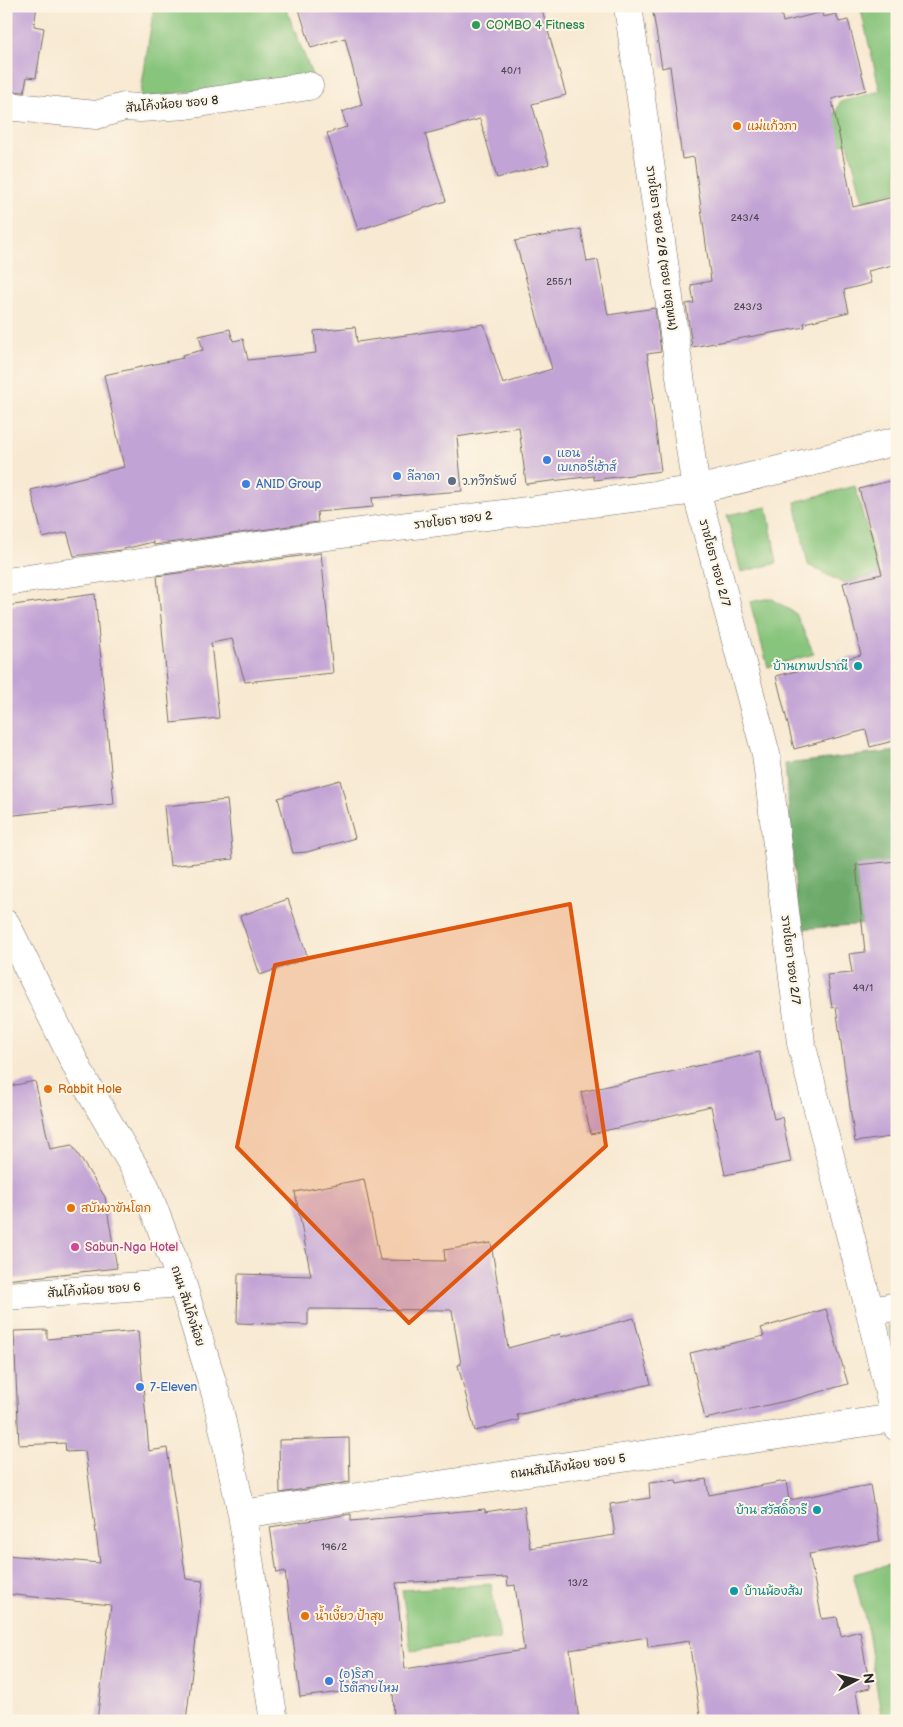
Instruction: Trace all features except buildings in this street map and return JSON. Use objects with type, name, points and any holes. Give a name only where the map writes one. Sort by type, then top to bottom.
[{"type":"street","name":"ราชโยธา ซอย 2/8 (ซอย เชตุพน)","points":[[628,6],[696,490]]},
{"type":"street","name":"สันโค้งน้อย ซอย 8","points":[[6,106],[96,115],[124,107],[140,108],[186,105],[308,86]]},
{"type":"street","name":"ราชโยธา ซอย 2","points":[[6,582],[335,535],[696,490],[897,441]]},
{"type":"street","name":"ราชโยธา ซอย 2/7","points":[[696,490],[766,754],[801,1043],[870,1312],[895,1423]]},
{"type":"street","name":"ถนน สันโค้งน้อย","points":[[6,924],[82,1079],[145,1186],[182,1283],[216,1395],[242,1514],[274,1721]]},
{"type":"street","name":"สันโค้งน้อย ซอย 6","points":[[6,1296],[182,1283]]},
{"type":"street","points":[[870,1312],[897,1306]]},
{"type":"street","name":"ถนนสันโค้งน้อย ซอย 5","points":[[242,1514],[895,1423]]},
{"type":"highlighted area","points":[[570,904],[606,1146],[409,1323],[237,1147],[275,965]]},
{"type":"green space","points":[[154,6],[285,6],[312,75],[140,98]]},
{"type":"green space","points":[[860,6],[897,6],[897,191],[863,201],[848,143],[831,145],[830,128],[840,102],[880,91]]},
{"type":"green space","points":[[855,486],[879,574],[843,583],[808,565],[795,502]]},
{"type":"green space","points":[[767,507],[777,563],[741,572],[727,515]]},
{"type":"green space","points":[[771,598],[796,614],[814,654],[768,667],[750,602]]},
{"type":"green space","points":[[897,751],[897,922],[799,929],[785,764]]},
{"type":"green space","points":[[897,1323],[897,1358],[888,1326]]},
{"type":"green space","points":[[897,1563],[897,1721],[882,1721],[867,1626],[853,1574]]},
{"type":"green space","points":[[491,1584],[500,1639],[411,1651],[402,1590]]},
{"type":"place","name":"COMBO 4 Fitness","points":[[476,25]]},
{"type":"place","name":"แม่แก้วภา","points":[[737,126]]},
{"type":"place","name":"แอน เบเกอรี่เฮ้าส์","points":[[547,460]]},
{"type":"place","name":"ลีลาดา","points":[[397,476]]},
{"type":"place","name":"ว.ทวีทรัพย์","points":[[452,481]]},
{"type":"place","name":"ANID Group","points":[[246,484]]},
{"type":"place","name":"บ้านเทพปราณี","points":[[858,666]]},
{"type":"place","name":"Rabbit Hole","points":[[48,1089]]},
{"type":"place","name":"สบันงาขันโตก","points":[[71,1208]]},
{"type":"place","name":"Sabun-Nga Hotel","points":[[75,1247]]},
{"type":"place","name":"7-Eleven","points":[[140,1387]]},
{"type":"place","name":"บ้าน สวัสดิ์อารี","points":[[817,1510]]},
{"type":"place","name":"บ้านน้องส้ม","points":[[734,1591]]},
{"type":"place","name":"น้ำเงี้ยว ป้าสุข","points":[[305,1616]]},
{"type":"place","name":"(อ)ริสา โรตีสายไหม","points":[[329,1681]]}]
